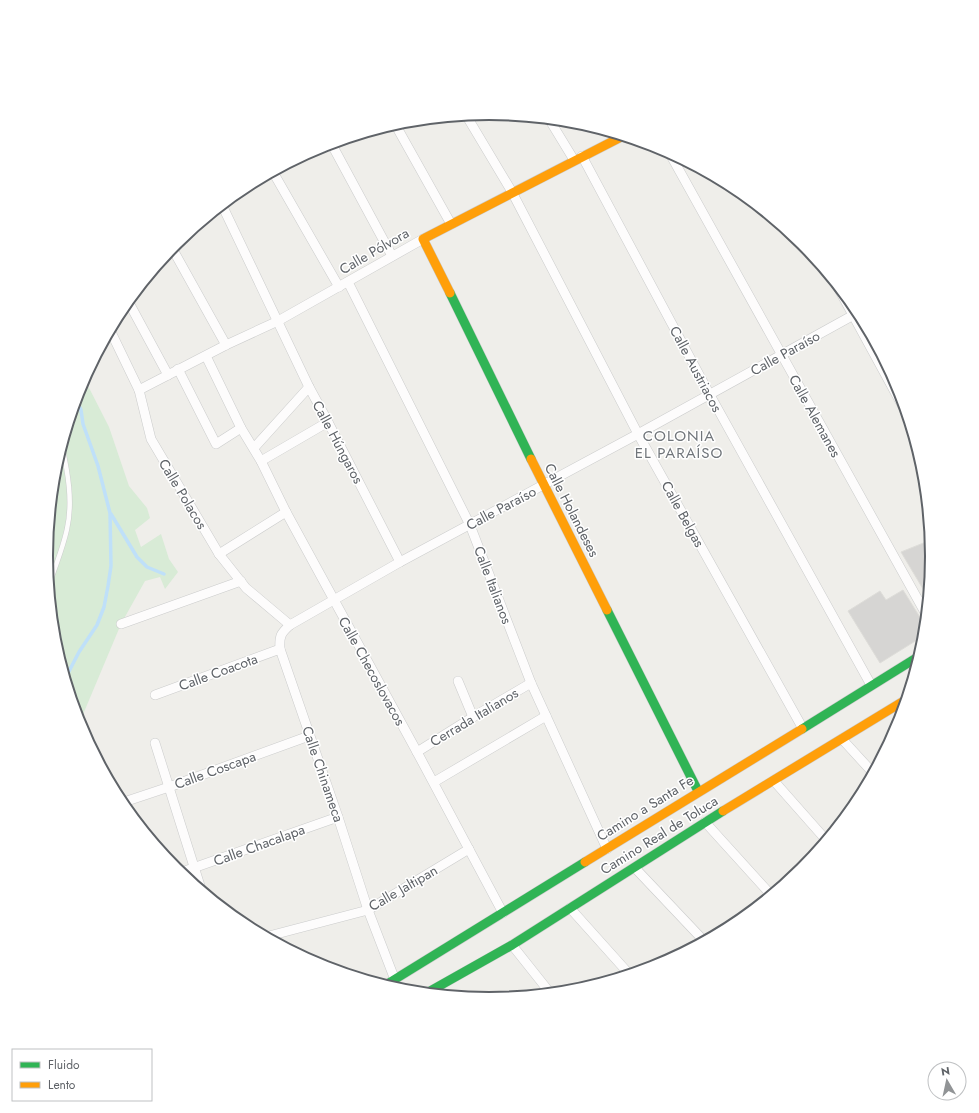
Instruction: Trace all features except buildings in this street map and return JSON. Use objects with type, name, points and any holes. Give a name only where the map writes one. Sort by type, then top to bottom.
[{"type":"main road","name":"Calle Pólvora","points":[[423,239],[617,139]]},
{"type":"main road","name":"Calle Holandeses","points":[[423,239],[544,485],[698,791]]},
{"type":"main road","name":"Camino a Santa Fe","points":[[392,982],[698,791],[913,660]]},
{"type":"main road","name":"Camino Real de Toluca","points":[[437,989],[512,945],[706,822],[901,703]]},
{"type":"street","name":"Calle Belgas","points":[[469,121],[512,192],[638,434],[802,727]]},
{"type":"street","name":"Calle Austriacos","points":[[554,125],[578,158],[871,685]]},
{"type":"street","points":[[398,130],[451,224]]},
{"type":"street","points":[[334,149],[392,256]]},
{"type":"street","name":"Calle Alemanes","points":[[674,161],[923,608]]},
{"type":"street","points":[[276,175],[339,287]]},
{"type":"street","name":"Calle Húngaros","points":[[224,210],[308,387],[328,422],[400,562]]},
{"type":"street","name":"Calle Pólvora","points":[[139,390],[226,345],[278,322],[423,239]]},
{"type":"street","points":[[175,254],[226,345]]},
{"type":"street","name":"Calle Italianos","points":[[348,282],[470,525],[531,683],[607,849]]},
{"type":"street","points":[[132,308],[168,375]]},
{"type":"street","name":"Calle Paraíso","points":[[290,625],[400,562],[710,395],[853,316]]},
{"type":"street","name":"Calle Polacos","points":[[113,336],[139,390],[151,439],[219,554],[244,585]]},
{"type":"street","name":"Calle Checoslovacos","points":[[206,356],[241,428],[254,448],[333,600],[434,782],[503,913]]},
{"type":"street","points":[[178,369],[216,444],[241,428]]},
{"type":"street","points":[[254,448],[308,387]]},
{"type":"street","points":[[261,461],[328,422]]},
{"type":"street","points":[[219,554],[286,512]]},
{"type":"street","points":[[121,624],[244,585],[290,625],[282,632],[279,642],[280,649]]},
{"type":"street","name":"Calle Coacota","points":[[155,695],[194,682],[280,649]]},
{"type":"street","name":"Calle Chinameca","points":[[280,649],[338,817],[368,910],[395,980]]},
{"type":"street","points":[[458,681],[473,717]]},
{"type":"street","name":"Cerrada Italianos","points":[[417,752],[531,683]]},
{"type":"street","points":[[434,782],[546,716]]},
{"type":"street","name":"Calle Coscapa","points":[[128,801],[310,736]]},
{"type":"street","points":[[842,739],[871,770]]},
{"type":"street","points":[[155,743],[199,882]]},
{"type":"street","points":[[774,781],[824,837]]},
{"type":"street","name":"Calle Chacalapa","points":[[187,870],[338,817]]},
{"type":"street","points":[[706,822],[768,892]]},
{"type":"street","name":"Calle Jaltipan","points":[[272,935],[368,910],[468,849]]},
{"type":"street","points":[[634,868],[702,938]]},
{"type":"street","points":[[570,908],[626,971]]},
{"type":"street","points":[[512,945],[547,989]]},
{"type":"lane","points":[[54,572],[63,545],[69,515],[68,480],[64,459]]},
{"type":"green space","points":[[88,385],[109,427],[129,486],[147,508],[150,518],[135,530],[141,547],[161,534],[169,559],[178,572],[165,589],[160,577],[145,581],[121,624],[83,715],[76,697],[61,642],[54,585],[53,556],[54,528],[61,471],[76,416]]},
{"type":"waterway","points":[[69,672],[79,652],[97,625],[104,607],[111,566],[110,513],[98,466],[83,424],[79,407]]},
{"type":"waterway","points":[[111,514],[137,557],[147,567],[164,574]]},
{"type":"traffic: fast","points":[[450,293],[531,459]]},
{"type":"traffic: fast","points":[[607,610],[698,791]]},
{"type":"traffic: fast","points":[[802,729],[913,660]]},
{"type":"traffic: fast","points":[[434,989],[512,945],[723,811]]},
{"type":"traffic: fast","points":[[391,982],[585,862]]},
{"type":"traffic: slow","points":[[450,293],[423,239],[617,139]]},
{"type":"traffic: slow","points":[[531,459],[607,610]]},
{"type":"traffic: slow","points":[[723,811],[901,703]]},
{"type":"traffic: slow","points":[[585,862],[802,729]]},
{"type":"district","name":"COLONIA EL PARAÍSO","points":[[679,444]]}]
